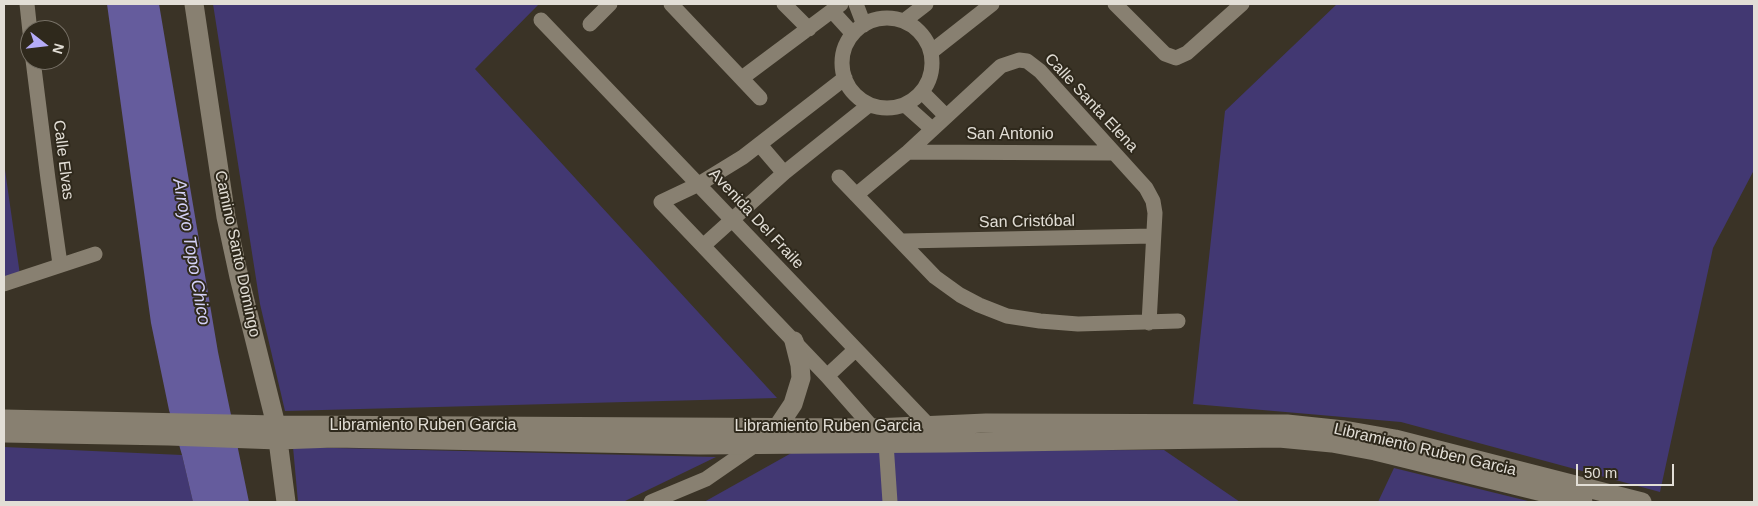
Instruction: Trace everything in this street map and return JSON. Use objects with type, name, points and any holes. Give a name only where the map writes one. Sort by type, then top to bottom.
[{"type":"street","points":[[27,4],[29,20]]},
{"type":"street","name":"Camino Santo Domingo","points":[[194,4],[226,217],[275,425],[286,502]]},
{"type":"street","points":[[590,24],[610,4]]},
{"type":"street","points":[[671,4],[760,98]]},
{"type":"street","points":[[784,4],[809,29]]},
{"type":"street","points":[[856,4],[858,30]]},
{"type":"street","points":[[904,22],[926,4]]},
{"type":"street","points":[[931,52],[992,4]]},
{"type":"street","points":[[1115,4],[1165,54],[1176,58],[1187,53],[1236,5]]},
{"type":"street","points":[[742,78],[836,7],[858,30]]},
{"type":"street","points":[[890,18],[904,22],[921,34],[931,52],[932,66],[929,80],[922,92],[905,105],[881,108],[869,105],[854,93],[845,78],[843,63],[845,48],[858,30],[876,20],[890,18]]},
{"type":"street","name":"Avenida Del Fraile","points":[[541,20],[945,444]]},
{"type":"street","name":"Calle Santa Elena","points":[[856,195],[908,152],[1001,66],[1019,60],[1027,61],[1044,76],[1112,153],[1146,188],[1154,202],[1149,323]]},
{"type":"street","name":"Calle Elvas","points":[[34,70],[60,264]]},
{"type":"street","points":[[845,78],[760,146],[699,184],[661,202],[874,428],[886,444],[890,502]]},
{"type":"street","points":[[922,92],[946,116]]},
{"type":"street","points":[[703,246],[784,173],[869,105]]},
{"type":"street","points":[[905,105],[932,128]]},
{"type":"street","points":[[760,146],[784,173]]},
{"type":"street","name":"San Antonio","points":[[908,152],[1112,153]]},
{"type":"street","points":[[839,177],[935,277],[960,295],[979,305],[1007,316],[1040,321],[1078,324],[1178,321]]},
{"type":"street","name":"San Cristóbal","points":[[903,242],[1153,236]]},
{"type":"street","points":[[4,284],[95,254]]},
{"type":"street","points":[[777,428],[794,404],[801,378],[794,341]]},
{"type":"street","points":[[827,376],[855,350]]},
{"type":"street","name":"Libramiento Ruben Garcia","points":[[4,419],[169,430]]},
{"type":"street","name":"Libramiento Ruben Garcia","points":[[4,433],[169,430],[254,432],[275,425],[874,428],[986,423],[1221,423],[1314,426],[1395,439],[1642,502]]},
{"type":"street","name":"Libramiento Ruben Garcia","points":[[275,425],[334,438],[699,445],[758,443],[945,444],[1258,438],[1306,440],[1376,451],[1583,502]]},
{"type":"street","points":[[651,502],[706,479],[758,443]]},
{"type":"shaded area","points":[[213,4],[539,4],[475,69],[777,398],[285,411],[260,304]]},
{"type":"shaded area","points":[[1337,4],[1754,4],[1754,170],[1713,248],[1660,492],[1401,422],[1193,404],[1225,111]]},
{"type":"shaded area","points":[[4,163],[20,275],[4,280]]},
{"type":"shaded area","points":[[4,447],[182,455],[193,502],[4,502]]},
{"type":"shaded area","points":[[293,447],[716,457],[623,502],[298,502]]},
{"type":"shaded area","points":[[1164,450],[1240,502],[704,502],[795,451]]},
{"type":"shaded area","points":[[1394,468],[1532,502],[1378,502]]},
{"type":"water","name":"Arroyo Topo Chico","points":[[107,4],[159,4],[218,352],[249,502],[193,502],[169,410],[151,323]]}]
